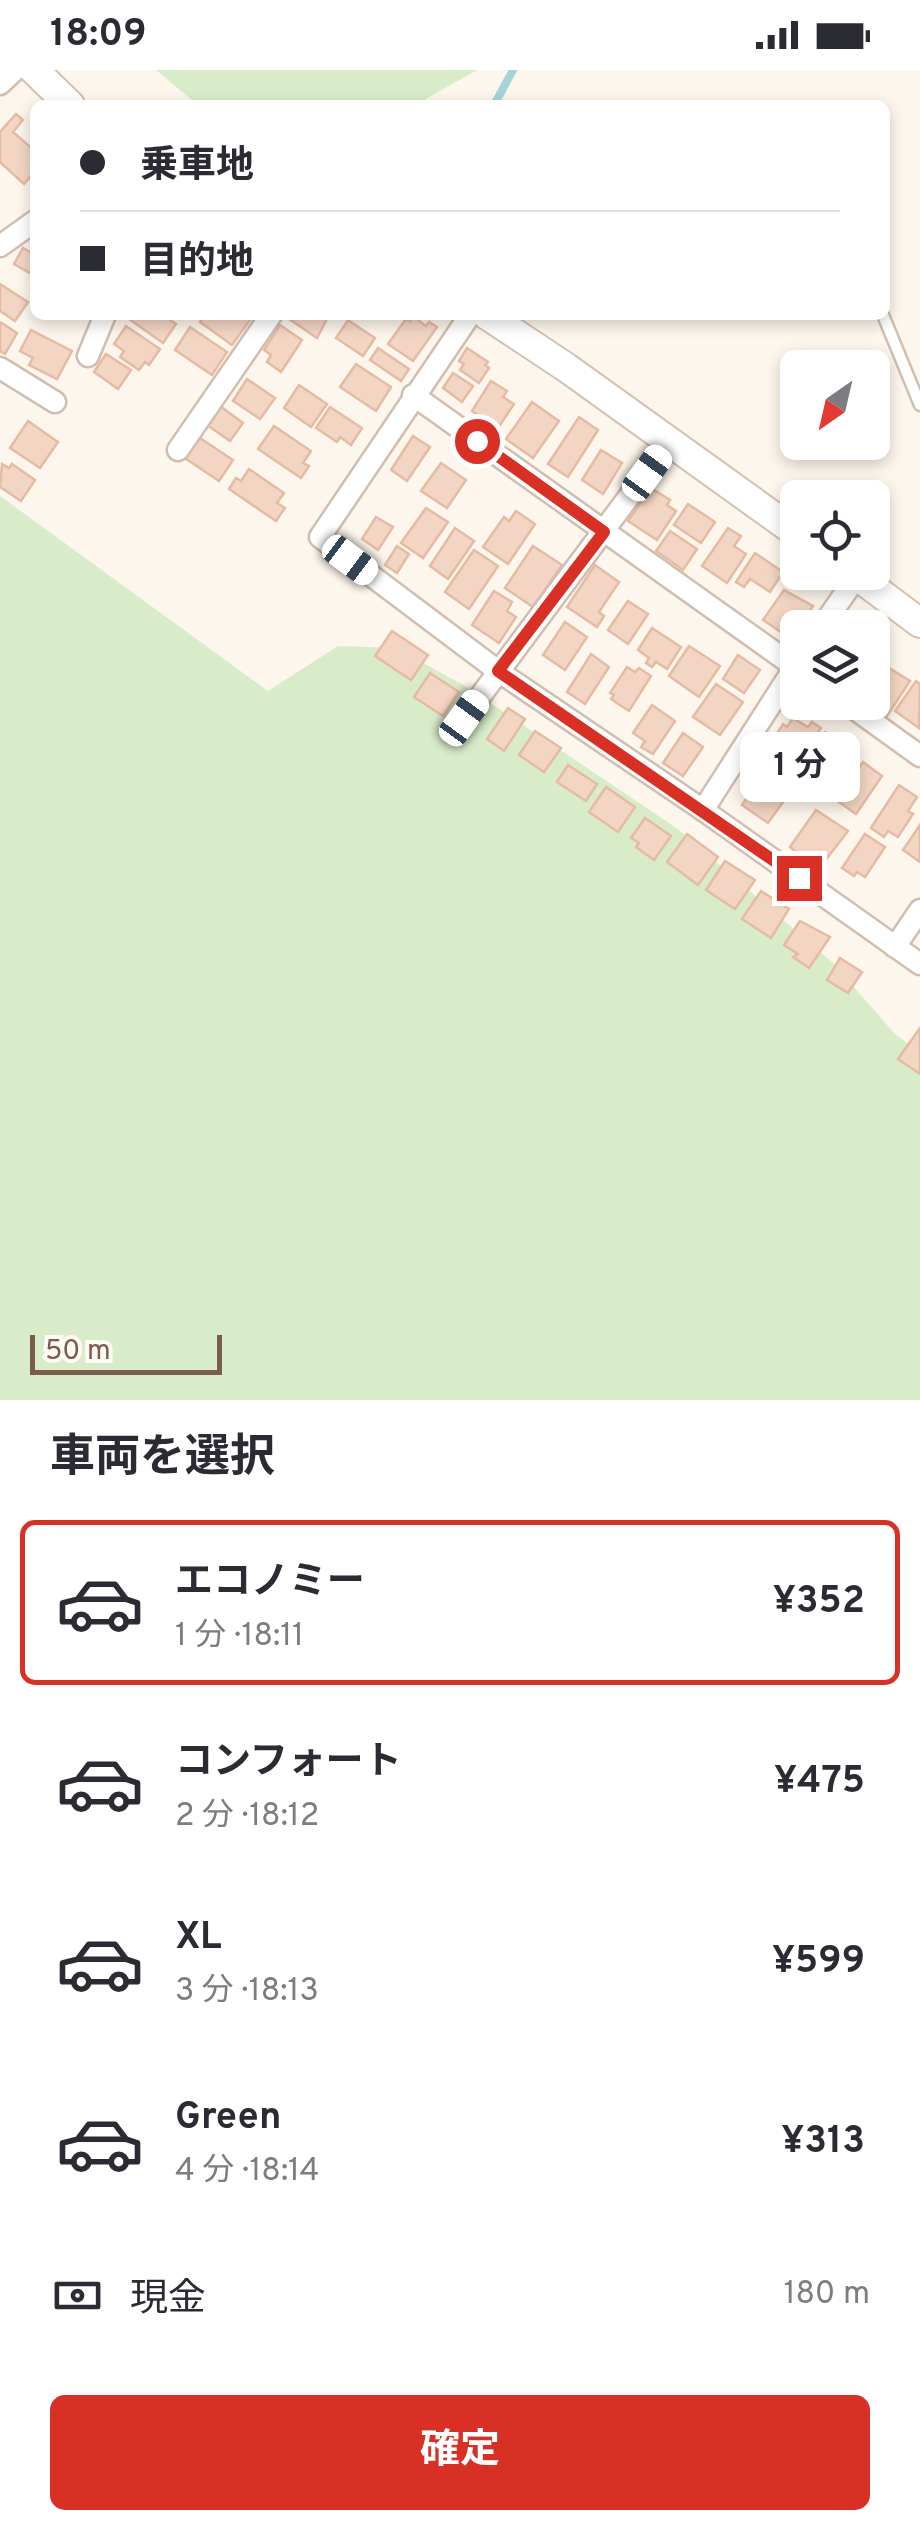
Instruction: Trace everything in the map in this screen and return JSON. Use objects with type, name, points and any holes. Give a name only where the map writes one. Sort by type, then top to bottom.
[{"type":"main road","points":[[34,70],[65,100]]},
{"type":"main road","points":[[495,320],[780,521]]},
{"type":"main road","points":[[876,590],[920,623]]},
{"type":"street","points":[[0,84],[15,70]]},
{"type":"street","points":[[0,246],[30,225]]},
{"type":"street","points":[[88,356],[103,320]]},
{"type":"street","points":[[178,450],[267,320]]},
{"type":"street","points":[[466,320],[320,538],[498,671],[920,964]]},
{"type":"street","points":[[0,368],[55,402]]},
{"type":"street","points":[[413,395],[780,654]]},
{"type":"street","points":[[464,718],[669,443]]},
{"type":"street","points":[[703,810],[780,690]]},
{"type":"street","points":[[870,720],[920,756]]},
{"type":"street","points":[[895,946],[920,910]]},
{"type":"lane","points":[[885,320],[920,405]]},
{"type":"green space","points":[[156,70],[477,70],[424,100],[192,100]]},
{"type":"green space","points":[[0,496],[268,691],[338,646],[396,648],[465,686],[678,829],[832,962],[895,1034],[920,1053],[920,1400],[0,1400]]},
{"type":"building","points":[[16,114],[23,120],[13,132],[30,147],[30,177],[24,184],[0,162],[0,132]]},
{"type":"building","points":[[23,248],[30,252],[30,273],[14,264]]},
{"type":"building","points":[[0,284],[28,302],[15,321],[0,311]]},
{"type":"building","points":[[130,320],[170,320],[176,324],[163,343]]},
{"type":"building","points":[[201,320],[250,320],[232,345]]},
{"type":"building","points":[[290,320],[326,320],[317,338]]},
{"type":"building","points":[[348,320],[375,338],[363,356],[336,338]]},
{"type":"building","points":[[405,320],[418,320],[426,326],[429,322],[437,327],[413,361],[388,344]]},
{"type":"building","points":[[0,322],[17,333],[5,354],[0,351]]},
{"type":"building","points":[[280,325],[302,340],[281,372],[267,362],[271,355],[264,350]]},
{"type":"building","points":[[126,326],[160,349],[149,365],[145,362],[139,370],[120,357],[124,351],[114,344]]},
{"type":"building","points":[[190,327],[227,352],[212,375],[175,350]]},
{"type":"building","points":[[31,330],[72,351],[57,379],[29,365],[33,358],[20,351]]},
{"type":"building","points":[[378,348],[409,369],[401,381],[370,360]]},
{"type":"building","points":[[467,348],[488,362],[485,365],[489,368],[479,383],[460,370],[464,364],[459,361]]},
{"type":"building","points":[[106,354],[131,370],[118,389],[94,372]]},
{"type":"building","points":[[356,364],[391,387],[376,411],[340,387]]},
{"type":"building","points":[[453,373],[473,386],[462,402],[443,388]]},
{"type":"building","points":[[247,379],[275,398],[260,419],[233,401]]},
{"type":"building","points":[[491,381],[507,391],[503,397],[514,404],[498,428],[472,411]]},
{"type":"building","points":[[299,385],[327,404],[311,427],[284,408]]},
{"type":"building","points":[[532,402],[559,421],[533,458],[506,439]]},
{"type":"building","points":[[220,406],[243,423],[230,441],[207,425]]},
{"type":"building","points":[[330,407],[362,428],[351,445],[340,437],[337,442],[316,428]]},
{"type":"building","points":[[579,417],[598,430],[568,477],[548,464]]},
{"type":"building","points":[[28,421],[58,442],[40,468],[10,448]]},
{"type":"building","points":[[274,426],[311,451],[303,463],[309,466],[301,478],[258,449]]},
{"type":"building","points":[[197,436],[233,460],[219,481],[183,457]]},
{"type":"building","points":[[413,436],[430,447],[407,481],[391,470]]},
{"type":"building","points":[[601,450],[622,463],[603,494],[582,480]]},
{"type":"building","points":[[441,463],[466,480],[447,508],[421,491]]},
{"type":"building","points":[[2,464],[9,468],[12,464],[35,480],[21,501],[0,487]]},
{"type":"building","points":[[249,469],[284,493],[277,503],[285,508],[276,521],[229,489]]},
{"type":"building","points":[[651,488],[670,500],[667,505],[676,511],[657,540],[628,521]]},
{"type":"building","points":[[688,504],[715,522],[701,543],[674,525]]},
{"type":"building","points":[[426,508],[448,522],[423,558],[401,543]]},
{"type":"building","points":[[516,511],[535,524],[508,564],[483,547],[504,517],[509,521]]},
{"type":"building","points":[[376,517],[393,527],[378,550],[362,539]]},
{"type":"building","points":[[455,528],[474,541],[448,579],[430,566]]},
{"type":"building","points":[[728,528],[741,536],[734,546],[746,554],[727,583],[702,566]]},
{"type":"building","points":[[670,531],[697,549],[683,570],[656,551]]},
{"type":"building","points":[[397,546],[409,554],[397,573],[385,565]]},
{"type":"building","points":[[533,546],[562,565],[533,607],[505,588]]},
{"type":"building","points":[[474,550],[498,566],[469,609],[445,592]]},
{"type":"building","points":[[755,553],[780,570],[770,592],[750,579],[744,587],[736,582]]},
{"type":"building","points":[[595,565],[619,582],[599,612],[604,616],[597,627],[567,607]]},
{"type":"building","points":[[784,590],[813,606],[810,610],[780,610],[780,632],[763,620]]},
{"type":"building","points":[[494,591],[512,602],[507,611],[516,617],[499,643],[472,625]]},
{"type":"building","points":[[628,601],[648,614],[628,644],[608,630]]},
{"type":"building","points":[[565,622],[587,637],[565,670],[543,655]]},
{"type":"building","points":[[652,628],[681,647],[667,669],[656,662],[652,667],[646,663],[649,658],[638,650]]},
{"type":"building","points":[[392,631],[428,655],[411,680],[375,656]]},
{"type":"building","points":[[689,646],[720,666],[699,697],[669,676]]},
{"type":"building","points":[[591,654],[609,667],[585,704],[567,692]]},
{"type":"building","points":[[738,655],[760,670],[744,693],[723,679]]},
{"type":"building","points":[[627,667],[635,672],[639,668],[651,676],[629,711],[611,699],[614,695],[610,693]]},
{"type":"building","points":[[890,668],[910,681],[890,711]]},
{"type":"building","points":[[430,673],[459,692],[443,716],[414,697]]},
{"type":"building","points":[[916,681],[920,684],[919,728],[895,711]]},
{"type":"building","points":[[716,684],[743,702],[720,735],[693,717]]},
{"type":"building","points":[[652,705],[675,721],[653,754],[641,747],[645,741],[633,733]]},
{"type":"building","points":[[508,708],[525,719],[504,751],[487,739]]},
{"type":"building","points":[[796,720],[808,727],[812,722],[821,728],[801,758],[773,740],[783,724],[787,727]]},
{"type":"building","points":[[535,731],[561,748],[544,772],[519,755]]},
{"type":"building","points":[[825,732],[849,748],[828,780],[804,765]]},
{"type":"building","points":[[683,733],[703,747],[683,776],[663,763]]},
{"type":"building","points":[[863,762],[882,776],[856,814],[836,800]]},
{"type":"building","points":[[568,765],[597,784],[586,801],[557,782]]},
{"type":"building","points":[[761,777],[788,795],[768,823],[742,805]]},
{"type":"building","points":[[899,785],[917,797],[908,811],[913,814],[898,837],[888,831],[884,837],[871,828]]},
{"type":"building","points":[[606,787],[635,807],[618,832],[589,812]]},
{"type":"building","points":[[816,810],[848,831],[818,870],[790,847]]},
{"type":"building","points":[[645,818],[671,836],[654,860],[636,847],[639,843],[631,838]]},
{"type":"building","points":[[920,825],[920,862],[903,850]]},
{"type":"building","points":[[687,834],[718,857],[698,885],[667,862]]},
{"type":"building","points":[[865,834],[885,847],[865,877],[857,872],[854,876],[842,868]]},
{"type":"building","points":[[725,861],[755,880],[735,909],[706,890]]},
{"type":"building","points":[[761,891],[789,909],[771,938],[742,919]]},
{"type":"building","points":[[800,921],[830,937],[809,968],[784,945]]},
{"type":"building","points":[[840,958],[862,972],[848,993],[827,980]]},
{"type":"building","points":[[920,1028],[920,1074],[898,1059]]},
{"type":"waterway","points":[[497,100],[513,70]]},
{"type":"route","points":[[477,441],[604,532],[498,671],[799,878]]}]
